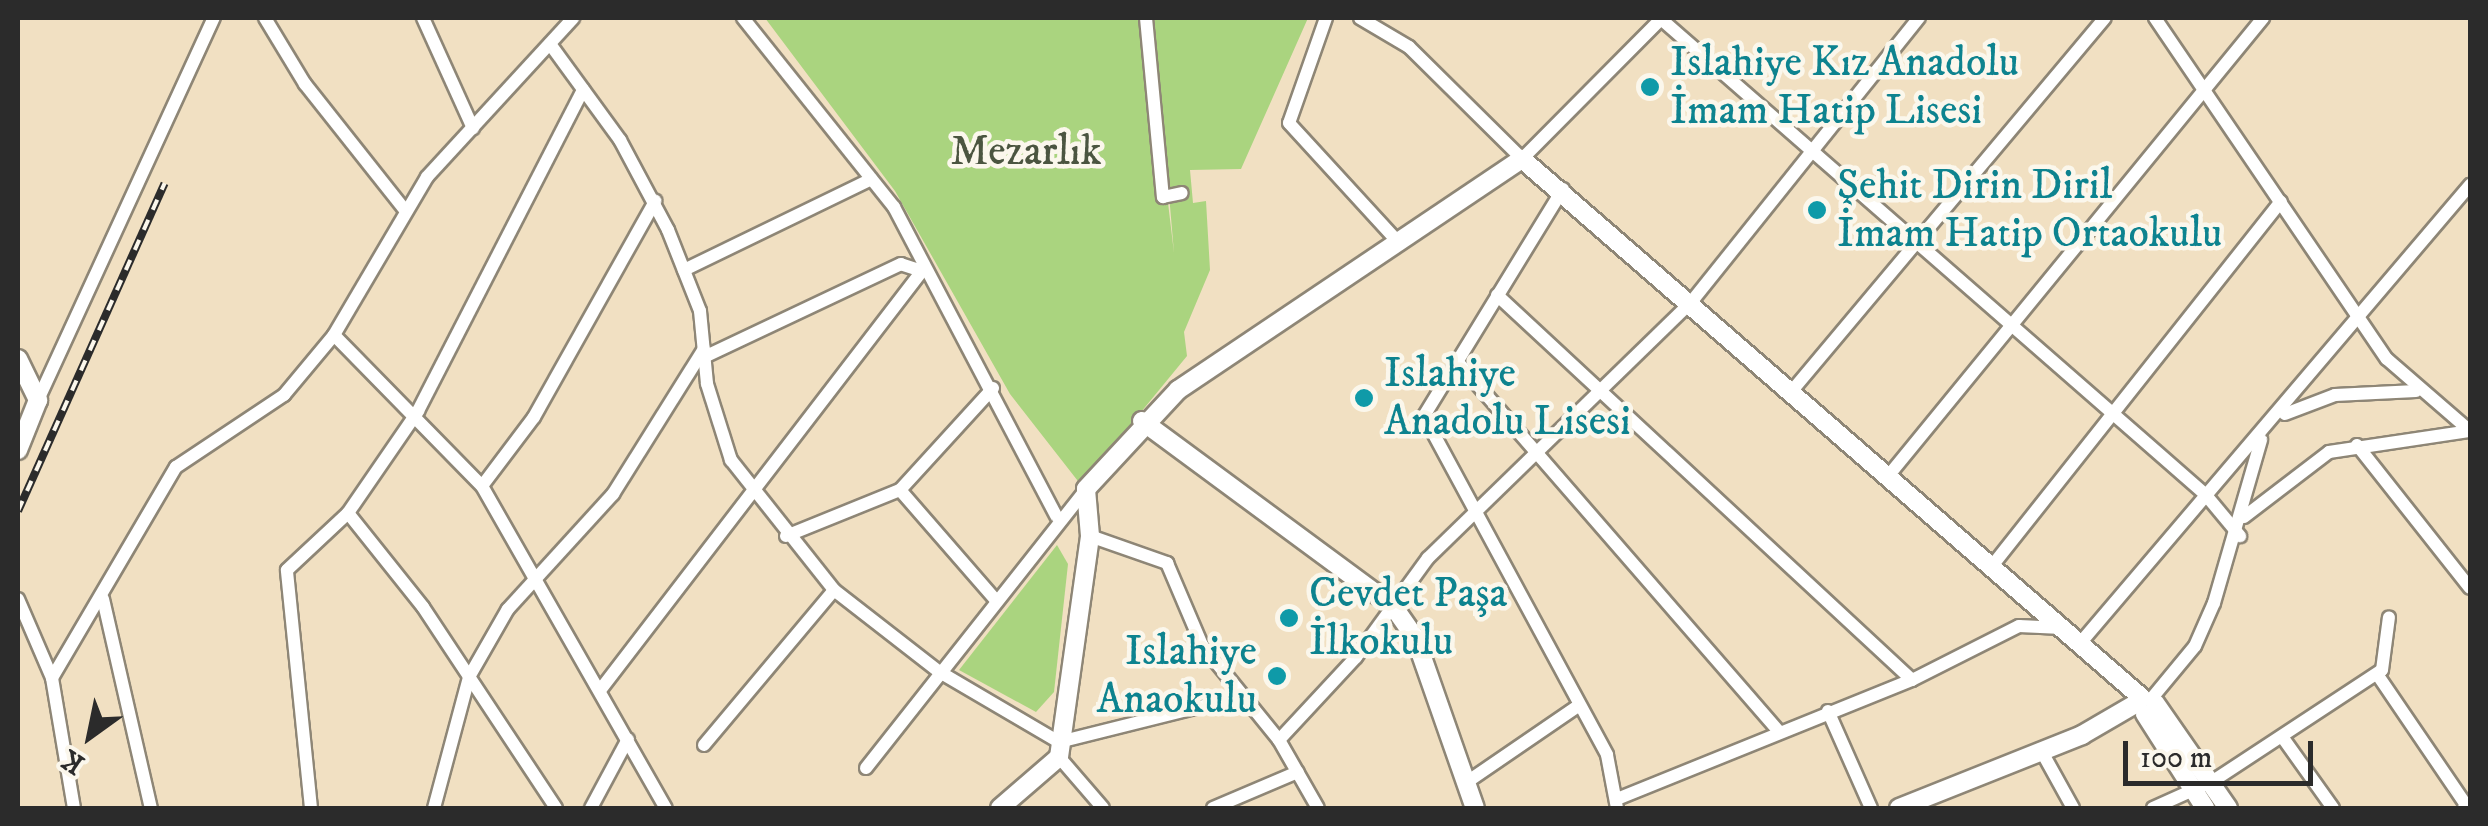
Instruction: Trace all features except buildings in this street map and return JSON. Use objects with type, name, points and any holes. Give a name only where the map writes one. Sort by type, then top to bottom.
[{"type":"street","points":[[18,450],[214,18]]},
{"type":"street","points":[[264,18],[304,84],[406,210]]},
{"type":"street","points":[[423,18],[473,128]]},
{"type":"street","points":[[556,18],[554,39],[582,90],[654,200],[684,270],[705,352],[714,412],[748,489],[834,590],[938,672],[1059,749],[1103,808]]},
{"type":"street","points":[[52,678],[104,598],[176,468],[275,404],[334,335],[406,210],[473,128],[573,18]]},
{"type":"street","points":[[743,18],[871,179],[993,388],[1056,516]]},
{"type":"street","points":[[1146,18],[1163,197],[1182,193]]},
{"type":"street","points":[[1326,18],[1289,123],[1400,244]]},
{"type":"street","points":[[1360,18],[1409,47],[1522,159],[1563,189],[1791,392],[2082,641],[2146,703],[2213,781],[2228,808]]},
{"type":"street","points":[[866,768],[1056,516],[1086,489],[1142,421],[1522,159],[1661,18],[1758,96],[1809,154],[1910,246],[2205,494],[2240,536]]},
{"type":"street","points":[[1279,740],[1472,516],[1543,454],[1692,301],[1919,18]]},
{"type":"street","points":[[1791,392],[2105,18]]},
{"type":"street","points":[[2155,18],[2362,320],[2416,391],[2470,431]]},
{"type":"street","points":[[1889,475],[2263,18]]},
{"type":"street","points":[[310,808],[285,579],[348,514],[418,411],[582,90]]},
{"type":"street","points":[[684,270],[871,179]]},
{"type":"street","points":[[2082,641],[2205,494],[2262,438],[2470,185]]},
{"type":"street","points":[[1563,189],[1424,416],[1472,516],[1608,755],[1617,804],[1779,731],[1912,680],[2019,626],[2064,628]]},
{"type":"street","points":[[482,486],[534,417],[654,200]]},
{"type":"street","points":[[1992,566],[2281,202]]},
{"type":"street","points":[[434,808],[468,677],[540,576],[613,494],[705,352],[901,264],[922,271]]},
{"type":"street","points":[[601,689],[748,489],[922,271]]},
{"type":"street","points":[[1497,295],[1912,680]]},
{"type":"street","points":[[334,335],[418,411],[482,486],[540,576],[666,808]]},
{"type":"street","points":[[18,360],[38,400]]},
{"type":"street","points":[[1456,360],[1543,454],[1779,731]]},
{"type":"street","points":[[786,536],[900,490],[993,388]]},
{"type":"street","points":[[2278,418],[2335,396],[2416,391]]},
{"type":"street","points":[[1142,421],[1394,606],[1414,637],[1475,808]]},
{"type":"street","points":[[2242,519],[2302,469],[2357,445],[2470,431]]},
{"type":"street","points":[[1899,808],[2042,752],[2146,703],[2196,646],[2240,536],[2262,438]]},
{"type":"street","points":[[2357,445],[2470,588]]},
{"type":"street","points":[[1059,749],[1090,536],[1086,489]]},
{"type":"street","points":[[900,490],[994,598]]},
{"type":"street","points":[[348,514],[468,677],[556,808]]},
{"type":"street","points":[[1090,536],[1168,563],[1202,645],[1279,740],[1318,808]]},
{"type":"street","points":[[704,745],[834,590]]},
{"type":"street","points":[[104,598],[152,808]]},
{"type":"street","points":[[18,599],[52,678],[74,808]]},
{"type":"street","points":[[2153,808],[2213,781],[2376,674],[2389,616]]},
{"type":"street","points":[[2376,674],[2469,808]]},
{"type":"street","points":[[1000,808],[1059,749],[1244,696]]},
{"type":"street","points":[[2146,703],[2205,808]]},
{"type":"street","points":[[1467,782],[1578,706]]},
{"type":"street","points":[[1828,711],[1871,808]]},
{"type":"street","points":[[2283,738],[2333,808]]},
{"type":"street","points":[[591,808],[628,740]]},
{"type":"street","points":[[2042,752],[2073,808]]},
{"type":"street","points":[[1213,808],[1298,772]]},
{"type":"green space","name":"Mezarlık","points":[[765,18],[1146,18],[1174,253],[1154,18],[1308,18],[1241,169],[1190,170],[1193,203],[1206,201],[1210,270],[1184,332],[1187,356],[1081,485],[1010,394],[895,191]]},
{"type":"green space","points":[[1057,545],[1068,564],[1054,692],[1036,712],[959,670]]},
{"type":"railway","points":[[18,511],[165,183]]},
{"type":"place","name":"Islahiye Kız Anadolu İmam Hatip Lisesi","points":[[1650,87]]},
{"type":"place","name":"Şehit Dirin Diril İmam Hatip Ortaokulu","points":[[1817,210]]},
{"type":"place","name":"Islahiye Anadolu Lisesi","points":[[1364,398]]},
{"type":"place","name":"Cevdet Paşa İlkokulu","points":[[1289,618]]},
{"type":"place","name":"Islahiye Anaokulu","points":[[1277,676]]}]
